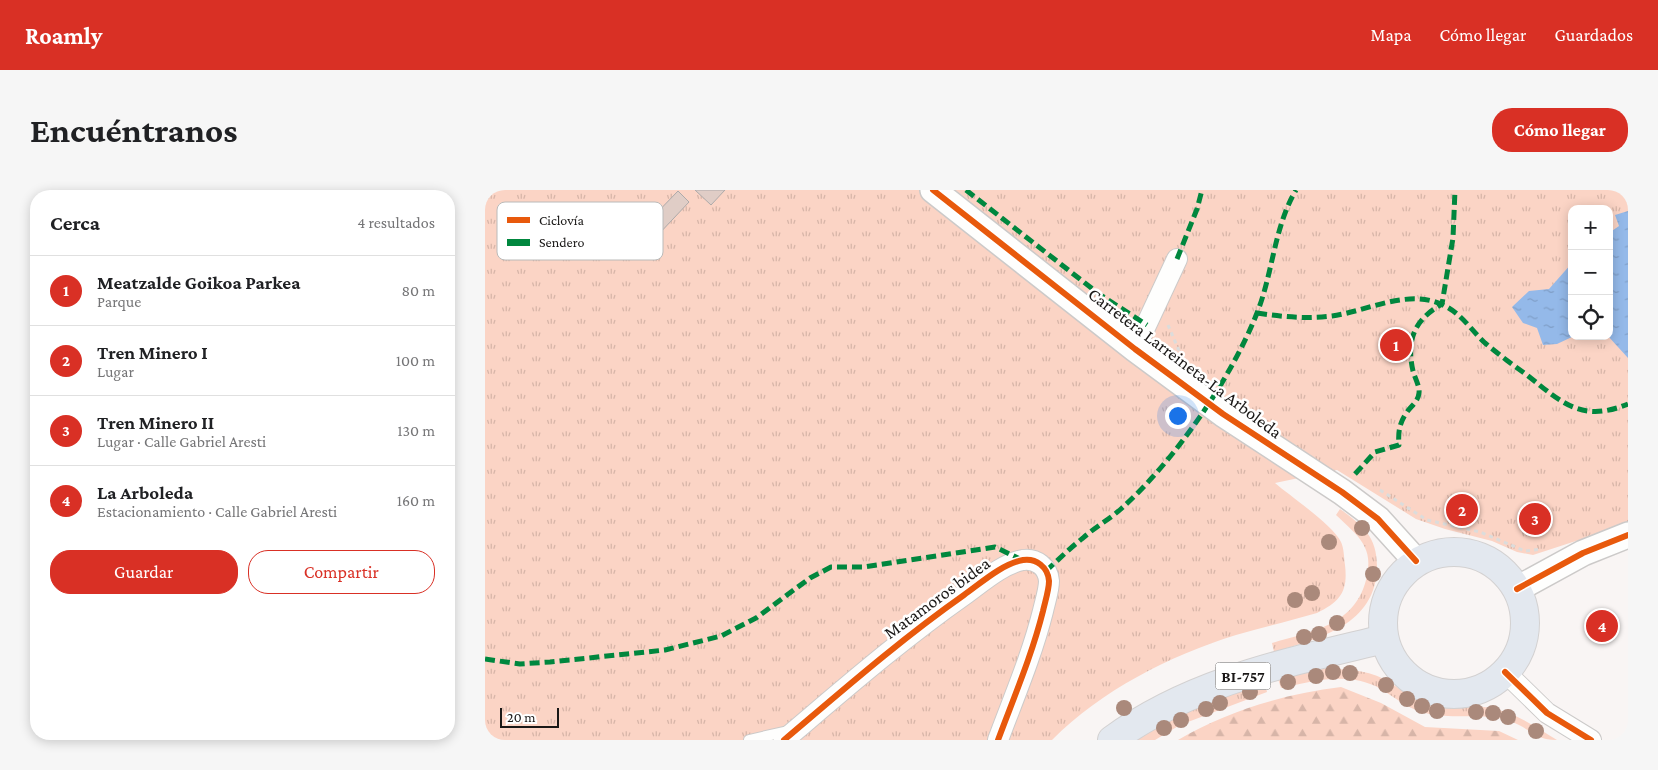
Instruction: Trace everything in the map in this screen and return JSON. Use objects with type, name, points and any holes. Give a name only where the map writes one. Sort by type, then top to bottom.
[{"type":"main road","points":[[1461,552],[1469,554],[1483,558],[1503,570],[1517,589],[1524,610],[1525,632],[1518,654],[1505,672],[1488,685],[1468,693],[1439,692],[1425,688],[1407,676],[1393,659],[1384,639],[1383,616],[1388,595],[1399,576],[1416,561],[1438,553],[1461,552]]},
{"type":"main road","name":"BI-757","points":[[1112,740],[1162,708],[1201,690],[1268,668],[1384,639]]},
{"type":"street","name":"Carretera Larreineta-La Arboleda","points":[[933,190],[1135,349],[1223,414],[1342,492],[1378,519],[1416,561]]},
{"type":"street","points":[[1135,349],[1177,259]]},
{"type":"street","points":[[1517,589],[1583,553],[1628,535]]},
{"type":"street","name":"Matamoros bidea","points":[[790,735],[908,634],[1001,570],[1022,560],[1033,560],[1041,564],[1049,580],[1045,601],[1038,630],[998,740]]},
{"type":"street","points":[[1505,672],[1547,713],[1591,740]]},
{"type":"lane","points":[[749,740],[790,735]]},
{"type":"path","points":[[1158,301],[1182,359]]},
{"type":"path","points":[[1378,489],[1427,520],[1480,532],[1525,551],[1546,548]]},
{"type":"green space","points":[[485,190],[1628,190],[1628,524],[1533,555],[1517,552],[1492,541],[1445,529],[1416,519],[1337,470],[1275,483],[1321,519],[1341,542],[1346,574],[1344,588],[1337,599],[1317,613],[1211,643],[1162,664],[1115,690],[1092,705],[1052,740],[485,740]]},
{"type":"green space","points":[[1340,509],[1362,527],[1374,547],[1377,567],[1374,587],[1367,603],[1356,616],[1327,634],[1274,652],[1272,643],[1316,630],[1342,617],[1352,608],[1360,595],[1368,569],[1366,550],[1358,536],[1336,515]]},
{"type":"green space","points":[[1320,669],[1353,670],[1369,673],[1390,682],[1418,701],[1430,706],[1444,708],[1484,707],[1504,711],[1522,719],[1557,740],[1542,738],[1522,726],[1499,718],[1446,716],[1419,711],[1381,689],[1357,680],[1319,680],[1281,688],[1278,679]]},
{"type":"green space","points":[[1265,683],[1267,692],[1180,725],[1155,740],[1134,740],[1175,715],[1226,695]]},
{"type":"green space","points":[[1341,687],[1381,703],[1425,727],[1499,731],[1518,740],[1178,740],[1216,720],[1257,705],[1298,694]]},
{"type":"water","points":[[1628,211],[1628,358],[1612,340],[1613,230],[1619,226],[1615,215]]},
{"type":"water","points":[[1568,268],[1568,339],[1557,344],[1543,345],[1537,328],[1523,323],[1512,307],[1529,291],[1549,289]]},
{"type":"building","points":[[695,190],[725,190],[711,205]]},
{"type":"building","points":[[678,191],[689,202],[663,230],[663,206]]},
{"type":"marked path","points":[[966,190],[1099,294],[1147,325]]},
{"type":"marked path","points":[[1177,259],[1197,209],[1202,190]]},
{"type":"marked path","points":[[1046,571],[1142,489],[1162,467],[1200,417],[1232,365],[1257,313],[1283,219],[1296,190]]},
{"type":"marked path","points":[[1355,474],[1375,452],[1399,445],[1399,432],[1402,420],[1418,396],[1419,388],[1411,360],[1412,340],[1419,324],[1432,310],[1442,304],[1453,238],[1455,190]]},
{"type":"marked path","points":[[1257,313],[1276,316],[1323,317],[1388,302],[1416,299],[1430,300],[1455,312],[1485,343],[1551,394],[1573,407],[1585,411],[1598,411],[1628,404]]},
{"type":"marked path","points":[[485,659],[520,664],[550,662],[665,650],[721,636],[756,618],[810,578],[831,567],[864,567],[995,547],[1022,560]]},
{"type":"cycle path","points":[[933,190],[1135,349],[1223,414],[1342,492],[1378,519],[1416,561]]},
{"type":"cycle path","points":[[1517,589],[1583,553],[1628,535]]},
{"type":"cycle path","points":[[784,740],[894,647],[940,612],[1007,565],[1023,560],[1032,560],[1041,564],[1044,568],[1049,581],[1048,592],[1034,644],[998,740]]},
{"type":"cycle path","points":[[1505,672],[1547,713],[1591,740]]},
{"type":"place","name":"Meatzalde Goikoa Parkea","points":[[1396,345]]},
{"type":"place","name":"Tren Minero I","points":[[1462,510]]},
{"type":"place","name":"Tren Minero II","points":[[1535,519]]},
{"type":"place","name":"La Arboleda","points":[[1602,626]]}]
